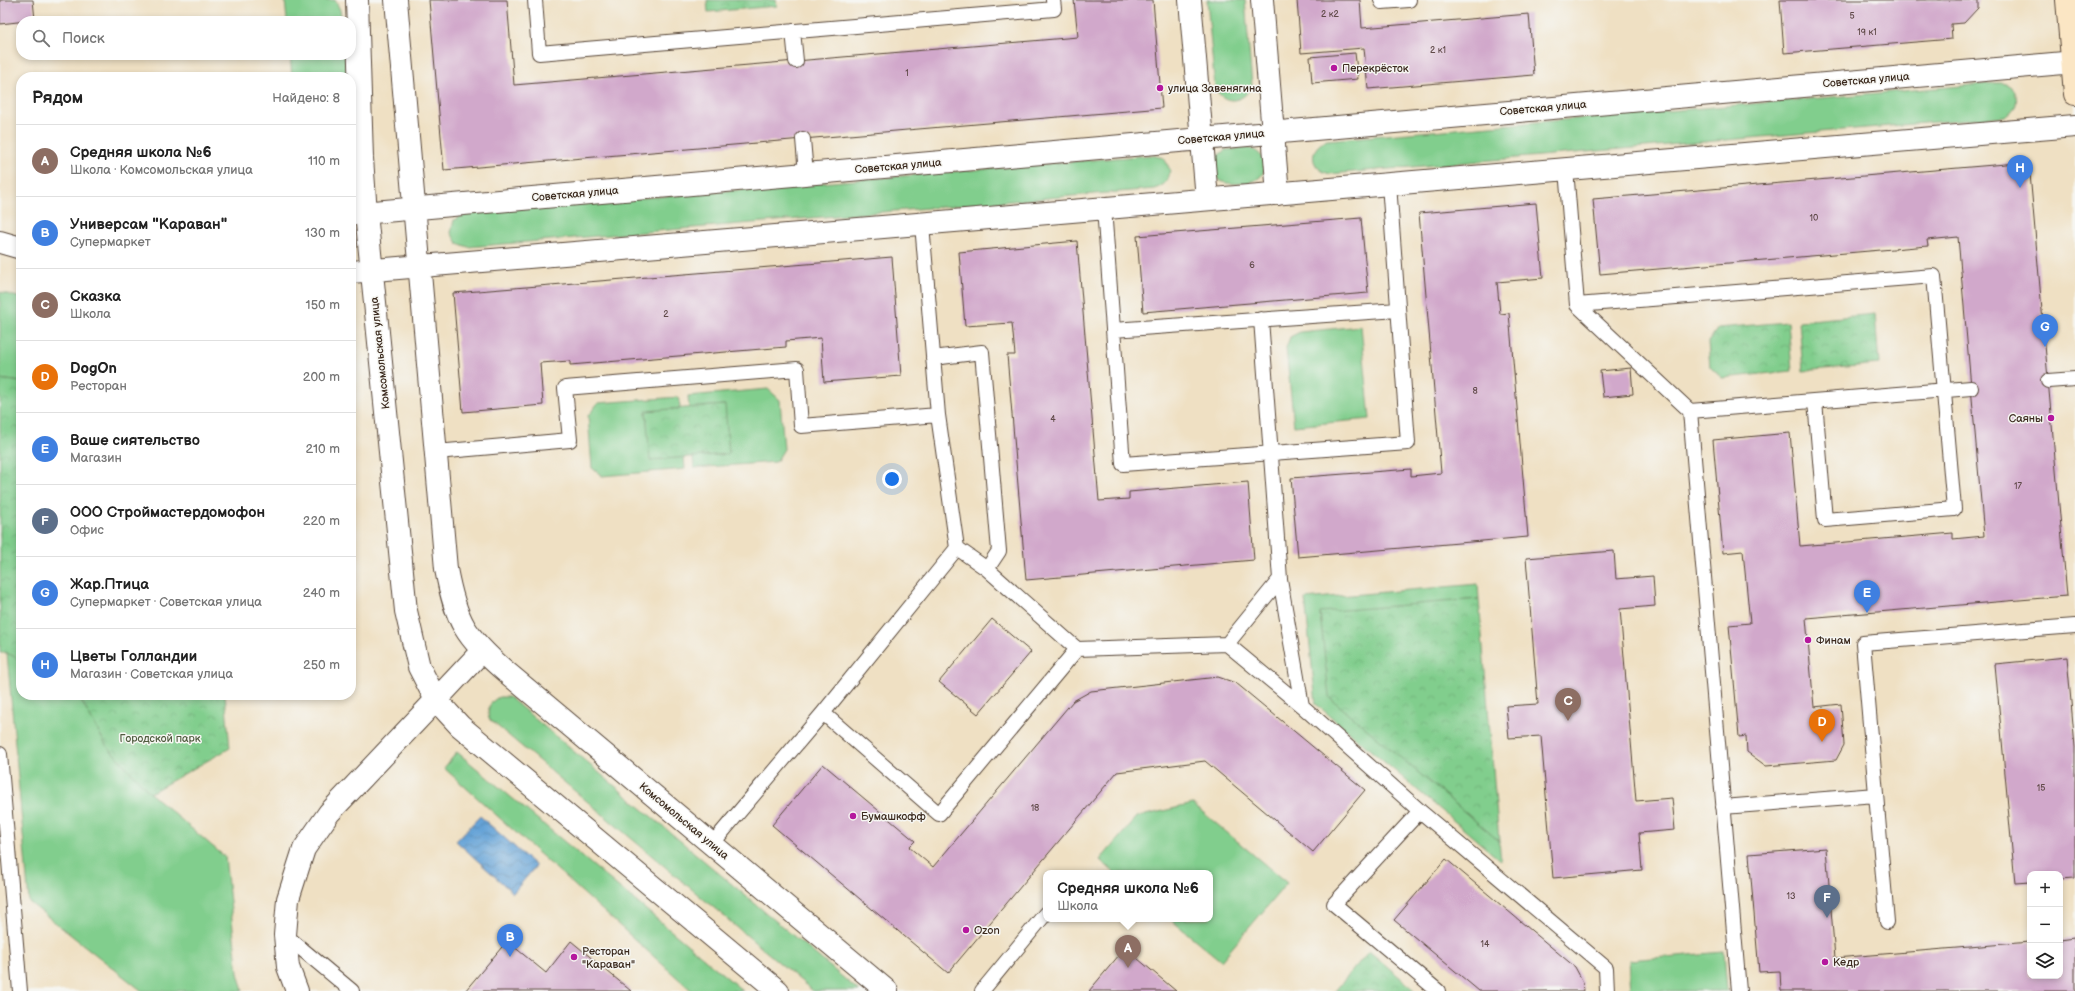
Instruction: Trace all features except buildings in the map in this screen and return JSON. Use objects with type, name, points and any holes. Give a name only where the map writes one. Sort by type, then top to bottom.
[{"type":"main road","points":[[2067,0],[2074,62],[2075,94]]},
{"type":"street","name":"Комсомольская улица","points":[[357,0],[362,158],[359,213],[372,270],[406,611],[419,667],[436,700],[460,726],[778,991]]},
{"type":"street","name":"Комсомольская улица","points":[[396,0],[446,569],[452,599],[463,627],[482,650],[887,991]]},
{"type":"street","points":[[1190,0],[1207,200]]},
{"type":"street","points":[[1262,0],[1278,194]]},
{"type":"street","name":"Советская улица","points":[[359,213],[2074,62]]},
{"type":"street","points":[[356,272],[2075,126]]},
{"type":"street","points":[[0,242],[16,247]]},
{"type":"street","points":[[297,991],[288,967],[285,935],[288,899],[304,849],[329,813],[482,650]]},
{"type":"lane","points":[[535,0],[539,53],[1054,9],[1053,0]]},
{"type":"lane","points":[[1381,0],[1382,2],[1409,0]]},
{"type":"lane","points":[[793,31],[796,61]]},
{"type":"lane","points":[[802,139],[806,174]]},
{"type":"lane","points":[[1566,169],[1577,305],[1690,411],[1739,991]]},
{"type":"lane","points":[[1104,208],[1123,464],[1408,443],[1389,184]]},
{"type":"lane","points":[[712,844],[823,713],[956,548],[938,415],[922,224]]},
{"type":"lane","points":[[1577,305],[1934,276],[1954,509],[1825,520],[1815,401]]},
{"type":"lane","points":[[1113,330],[1398,310]]},
{"type":"lane","points":[[1261,319],[1280,579],[1302,706]]},
{"type":"lane","points":[[934,358],[982,352],[999,551],[987,569]]},
{"type":"lane","points":[[436,452],[570,440],[565,388],[797,369],[801,426],[938,415]]},
{"type":"lane","points":[[2048,381],[2075,379]]},
{"type":"lane","points":[[1690,411],[1971,388]]},
{"type":"lane","points":[[956,548],[987,569],[1077,649],[1227,644],[1302,706],[1420,811],[1606,968],[1607,991]]},
{"type":"lane","points":[[1227,644],[1280,579]]},
{"type":"lane","points":[[1886,922],[1863,643],[2075,626]]},
{"type":"lane","points":[[823,713],[939,814],[1077,649]]},
{"type":"lane","points":[[0,754],[20,991]]},
{"type":"lane","points":[[1723,808],[1876,795]]},
{"type":"lane","points":[[1420,811],[1334,904],[1438,991]]},
{"type":"lane","points":[[982,991],[1043,917]]},
{"type":"lane","points":[[285,935],[352,991]]},
{"type":"green space","points":[[285,0],[335,0],[341,16],[287,16]]},
{"type":"green space","points":[[707,0],[776,0],[777,6],[708,12]]},
{"type":"green space","points":[[1207,0],[1245,0],[1252,86],[1244,96],[1235,100],[1224,98],[1215,89]]},
{"type":"green space","points":[[290,60],[345,60],[347,72],[292,72]]},
{"type":"green space","points":[[1996,83],[2006,84],[2015,93],[2015,108],[2006,116],[1330,174],[1318,168],[1314,158],[1316,148],[1327,140]]},
{"type":"green space","points":[[1246,148],[1256,151],[1265,162],[1265,167],[1260,177],[1241,184],[1225,183],[1221,181],[1214,171],[1215,158],[1225,150]]},
{"type":"green space","points":[[1151,155],[1164,158],[1170,170],[1165,182],[1161,186],[1154,189],[468,247],[457,243],[451,233],[454,220],[466,213]]},
{"type":"green space","points":[[0,292],[16,297],[16,381],[0,379]]},
{"type":"green space","points":[[1875,314],[1879,364],[1803,371],[1799,321]]},
{"type":"green space","points":[[1788,322],[1792,371],[1722,378],[1710,367],[1708,342],[1718,328]]},
{"type":"green space","points":[[1361,326],[1370,419],[1294,426],[1286,348],[1290,337],[1300,332]]},
{"type":"green space","points":[[0,379],[16,381],[16,658],[7,653],[0,653]]},
{"type":"green space","points":[[768,389],[780,400],[784,449],[776,462],[694,468],[693,457],[729,454],[724,405],[689,408],[688,396]]},
{"type":"green space","points":[[679,397],[680,408],[646,412],[651,460],[684,457],[685,469],[602,476],[592,468],[588,416],[598,403]]},
{"type":"green space","points":[[725,405],[729,454],[650,460],[646,411]]},
{"type":"green space","points":[[16,522],[16,700],[81,700],[106,745],[150,793],[225,857],[238,973],[243,991],[142,991],[29,902],[7,653],[0,532]]},
{"type":"green space","points":[[1478,584],[1479,599],[1320,613],[1330,697],[1499,841],[1501,861],[1316,704],[1305,599]]},
{"type":"green space","points":[[1479,599],[1499,841],[1329,697],[1320,612]]},
{"type":"green space","points":[[499,697],[509,697],[859,991],[813,991],[489,719],[488,712],[490,706],[493,701]]},
{"type":"green space","name":"Городской парк","points":[[81,700],[225,700],[230,748],[150,793],[106,745]]},
{"type":"green space","points":[[457,752],[743,991],[692,991],[444,768]]},
{"type":"green space","points":[[1193,804],[1287,883],[1221,961],[1174,922],[1213,922],[1213,870],[1112,870],[1100,860],[1137,817]]},
{"type":"green space","points":[[1369,951],[1416,991],[1335,991]]},
{"type":"green space","points":[[1724,952],[1727,991],[1631,991],[1629,960]]},
{"type":"water","points":[[480,816],[536,866],[513,893],[456,841]]},
{"type":"place","name":"Перекрёсток","points":[[1334,68]]},
{"type":"place","name":"улица Завенягина","points":[[1160,88]]},
{"type":"place","name":"Цветы Голландии","points":[[2020,188]]},
{"type":"place","name":"Жар.Птица","points":[[2045,347]]},
{"type":"place","name":"Саяны","points":[[2051,418]]},
{"type":"place","name":"Ваше сиятельство","points":[[1867,613]]},
{"type":"place","name":"Финам","points":[[1808,640]]},
{"type":"place","name":"Сказка","points":[[1568,721]]},
{"type":"place","name":"DogOn","points":[[1822,742]]},
{"type":"place","name":"Бумашкофф","points":[[853,816]]},
{"type":"place","name":"ООО Строймастердомофон","points":[[1827,918]]},
{"type":"place","name":"Ozon","points":[[966,930]]},
{"type":"place","name":"Универсам \"Караван\"","points":[[510,957]]},
{"type":"place","name":"Ресторан \"Караван\"","points":[[574,957]]},
{"type":"place","name":"Кедр","points":[[1825,962]]},
{"type":"place","name":"Средняя школа №6","points":[[1128,968]]}]
